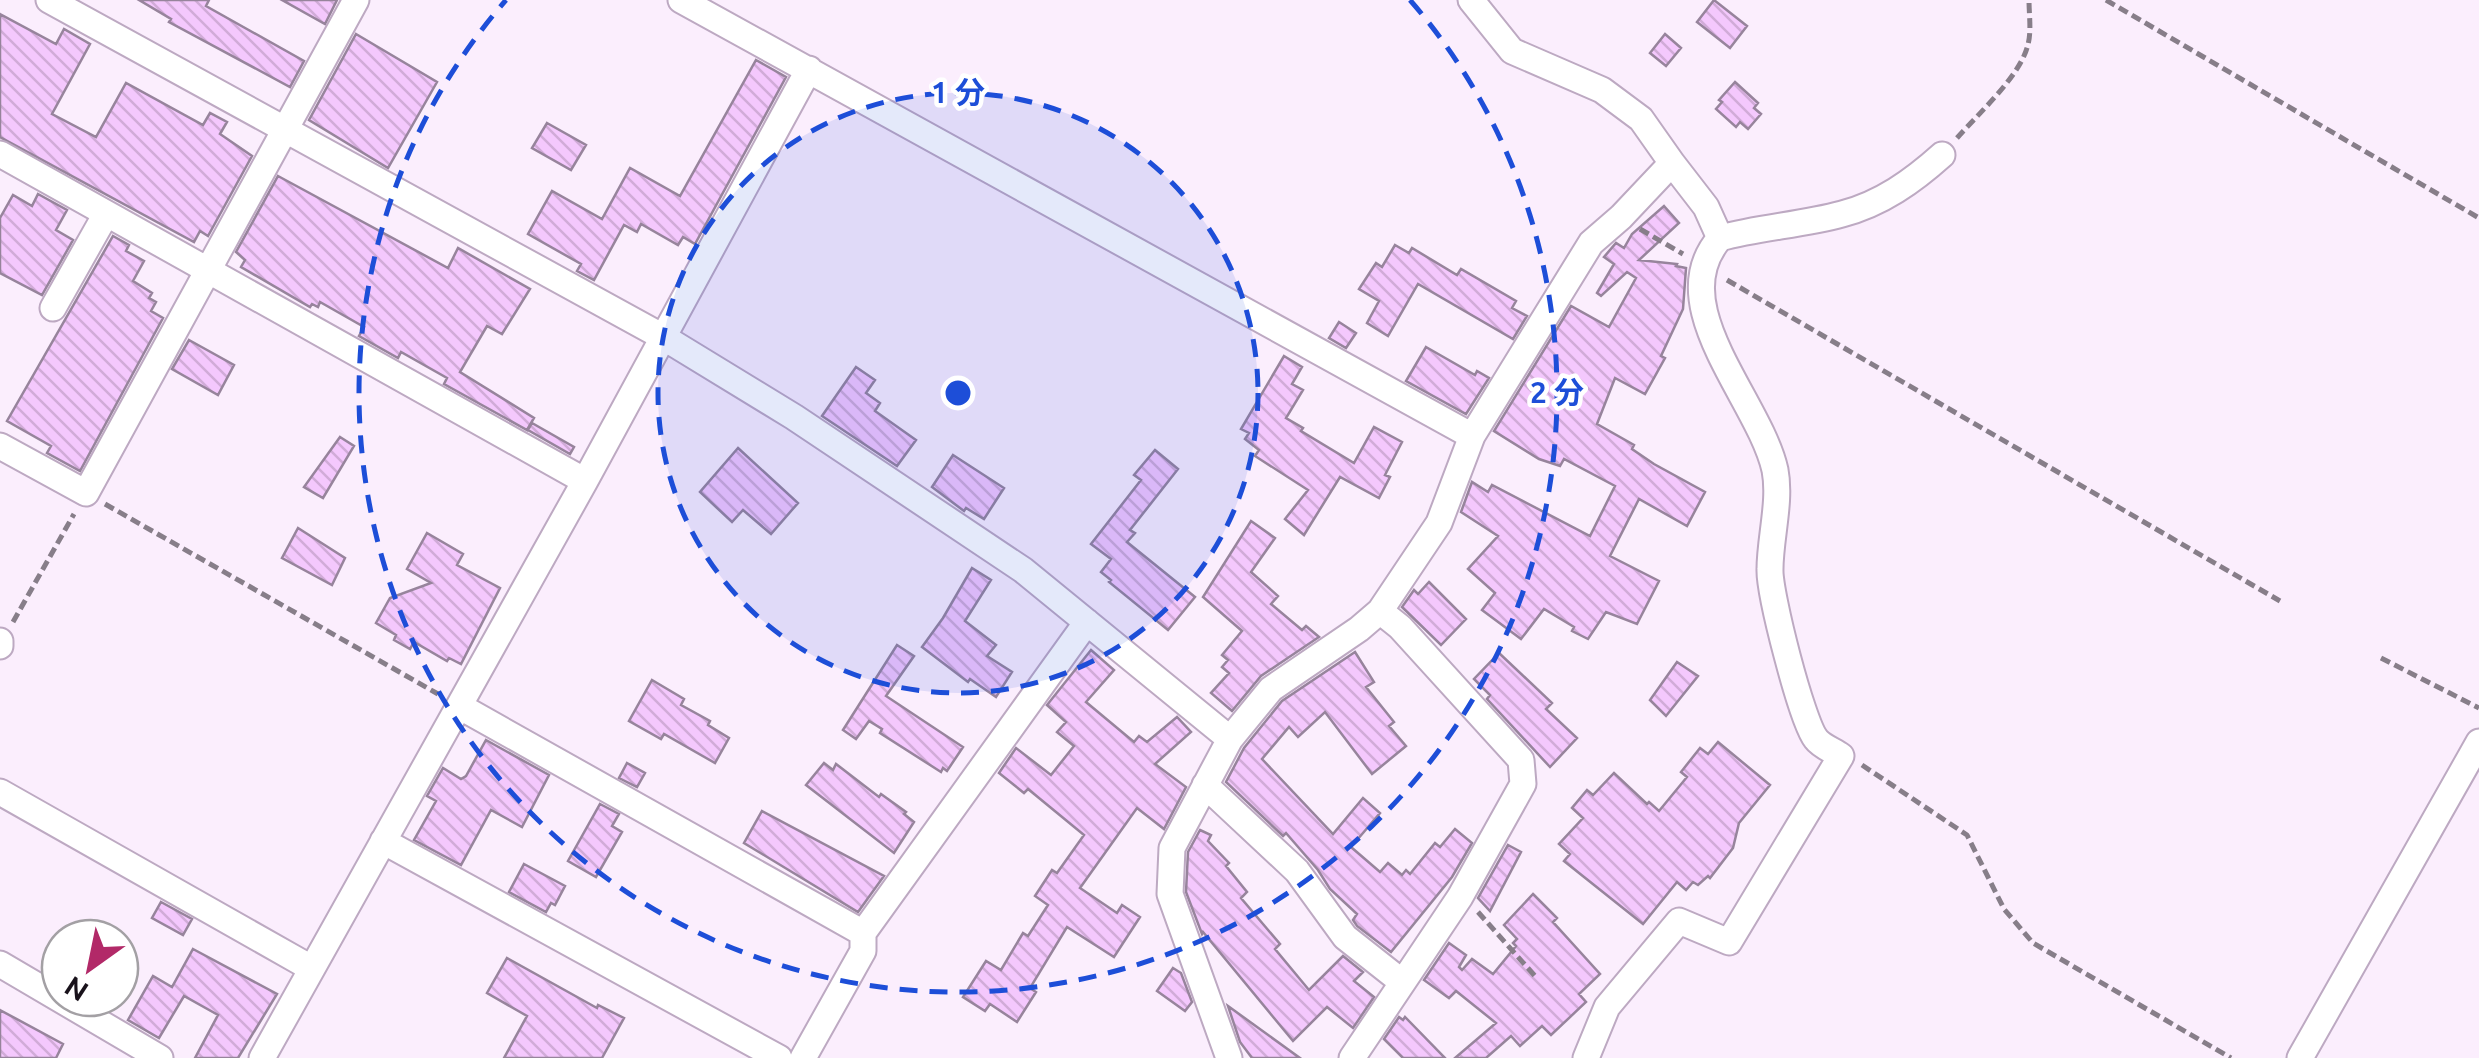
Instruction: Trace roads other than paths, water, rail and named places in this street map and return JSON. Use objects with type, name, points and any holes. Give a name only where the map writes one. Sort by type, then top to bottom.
[{"type":"street","points":[[49,0],[663,337],[794,417],[1023,570],[1230,739]]},
{"type":"street","points":[[0,446],[86,493],[356,0]]},
{"type":"street","points":[[681,0],[1472,436]]},
{"type":"street","points":[[1471,0],[1512,52],[1602,90],[1641,119],[1706,207],[1720,238]]},
{"type":"street","points":[[262,1058],[586,482],[808,68]]},
{"type":"street","points":[[0,154],[586,482]]},
{"type":"street","points":[[1586,1058],[1607,1007],[1678,921],[1728,942],[1841,756],[1816,739],[1788,660],[1769,574],[1775,471],[1756,422],[1702,313],[1698,281],[1703,266],[1720,238],[1856,210],[1915,179],[1942,155]]},
{"type":"street","points":[[1229,1058],[1170,894],[1172,848],[1230,739],[1271,689],[1380,611],[1440,523],[1472,436],[1591,244],[1672,163]]},
{"type":"street","points":[[53,308],[106,214]]},
{"type":"street","points":[[1352,1058],[1460,897],[1523,784],[1520,760],[1400,627],[1380,611]]},
{"type":"street","points":[[803,1058],[863,951],[863,933],[1087,622]]},
{"type":"street","points":[[459,706],[863,933]]},
{"type":"street","points":[[2300,1058],[2479,742]]},
{"type":"street","points":[[1205,784],[1297,871],[1345,937],[1402,982]]},
{"type":"street","points":[[0,792],[311,968]]},
{"type":"street","points":[[383,841],[779,1058]]},
{"type":"street","points":[[0,964],[160,1058]]}]
